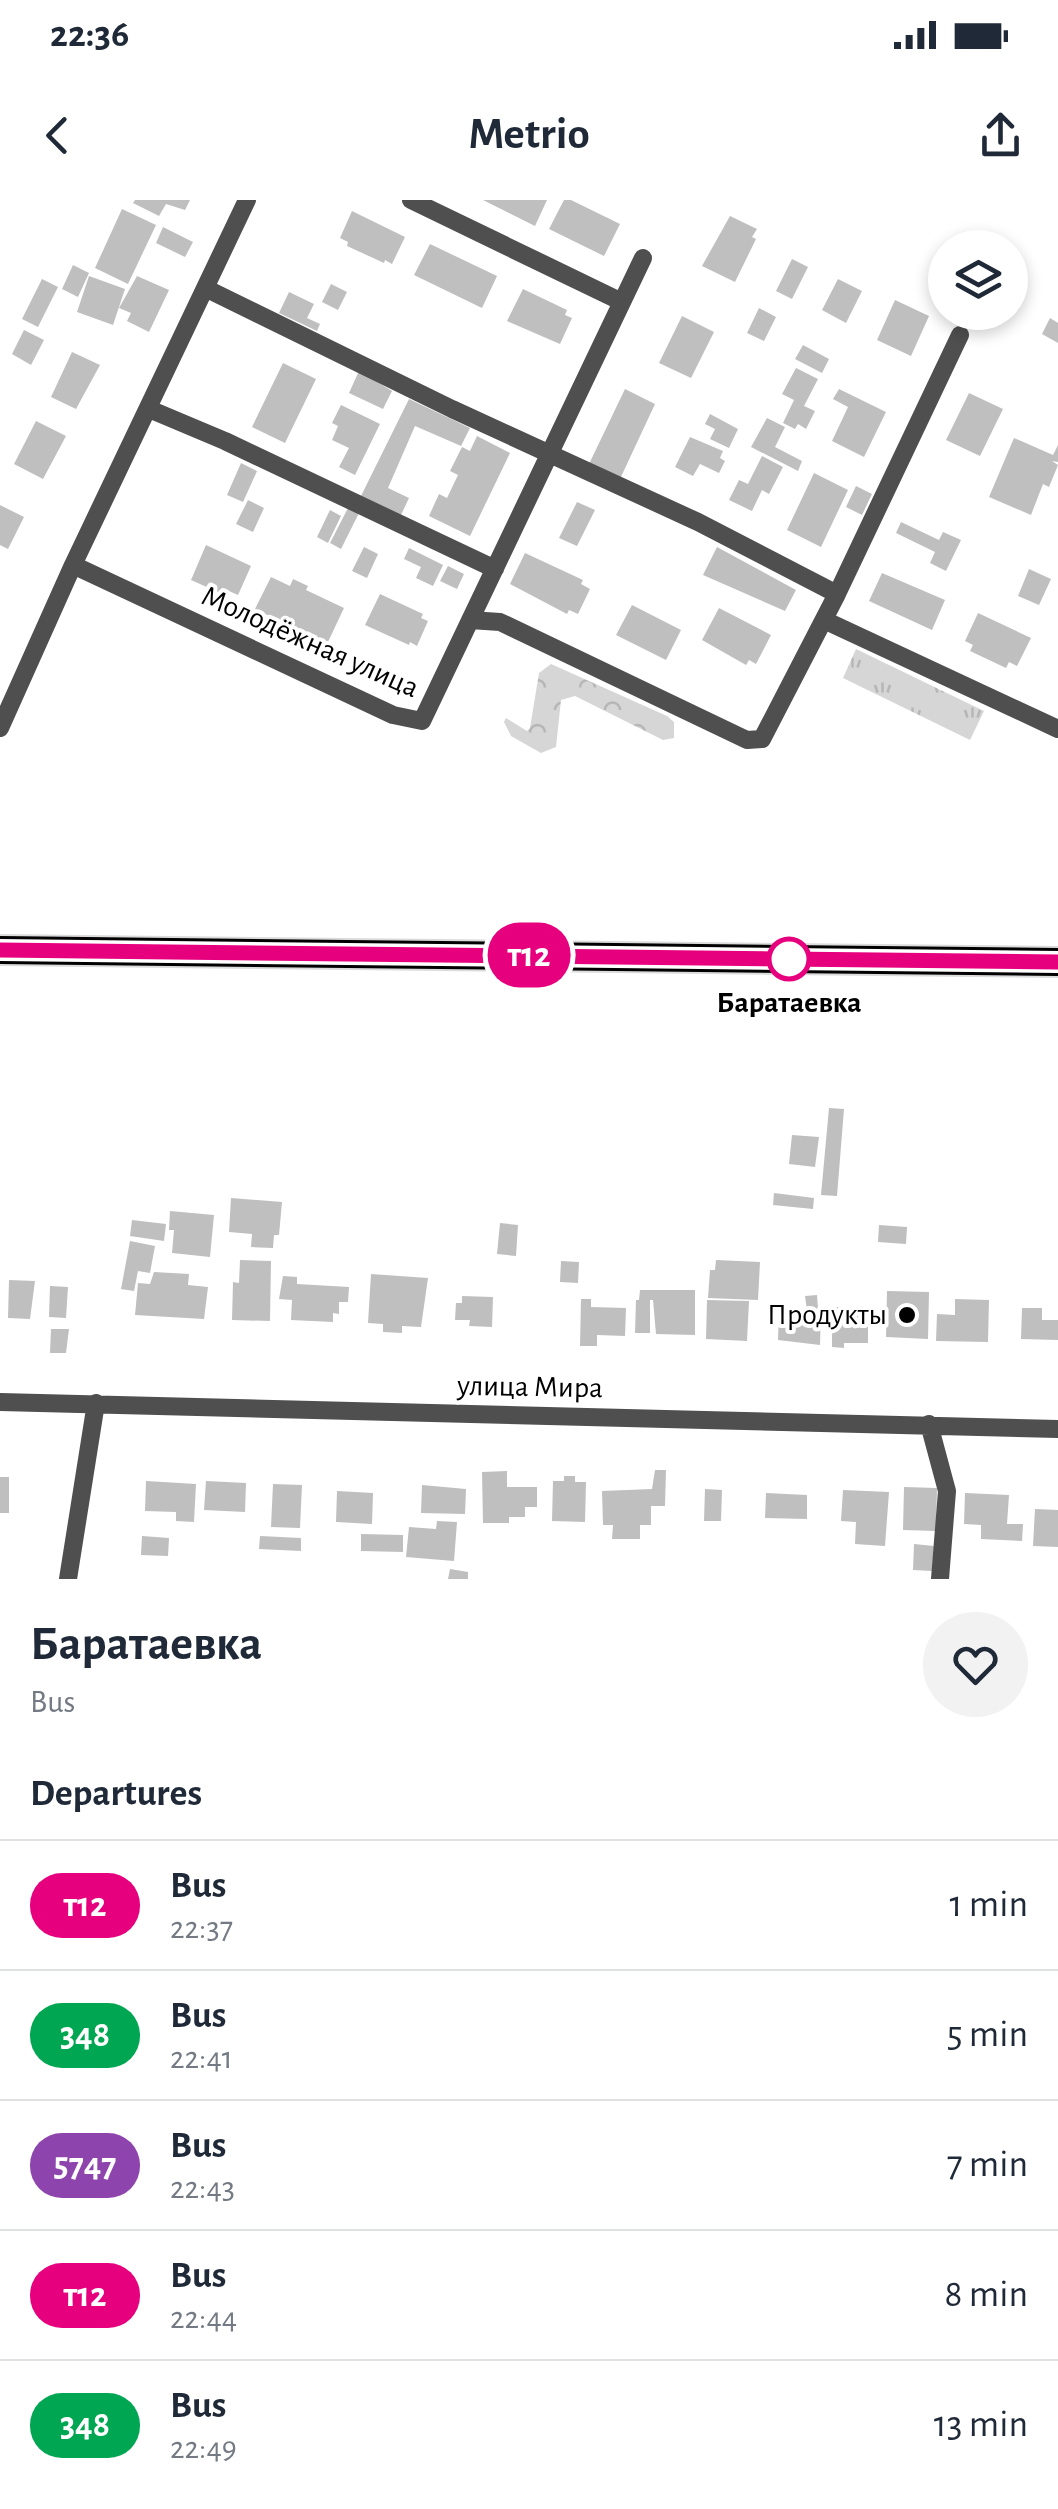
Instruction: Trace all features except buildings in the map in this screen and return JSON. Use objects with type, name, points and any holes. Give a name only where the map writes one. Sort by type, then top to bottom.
[{"type":"highway","points":[[0,950],[1058,962]]},
{"type":"street","points":[[0,728],[247,200]]},
{"type":"street","points":[[411,200],[622,302]]},
{"type":"street","name":"Молодёжная улица","points":[[73,565],[393,715],[422,722],[643,258]]},
{"type":"street","points":[[205,288],[452,409],[698,522],[837,594]]},
{"type":"street","points":[[470,620],[500,622],[747,740],[762,739],[837,594],[960,335]]},
{"type":"street","points":[[149,409],[225,440],[495,569]]},
{"type":"street","points":[[824,620],[1058,729]]},
{"type":"street","points":[[0,936],[127,952]]},
{"type":"street","name":"улица Мира","points":[[0,1402],[1058,1429]]},
{"type":"street","points":[[68,1579],[96,1403]]},
{"type":"street","points":[[929,1424],[948,1492],[940,1579]]},
{"type":"green space","points":[[856,649],[984,711],[970,740],[843,678]]},
{"type":"green space","points":[[551,664],[667,716],[674,722],[674,738],[663,740],[575,696],[561,700],[556,747],[541,753],[511,736],[506,718],[527,731],[530,728],[539,673]]},
{"type":"bus line","name":"т12","points":[[0,950],[1058,962]]},
{"type":"place","name":"Баратаевка","points":[[789,959]]},
{"type":"place","name":"Продукты","points":[[907,1315]]}]
